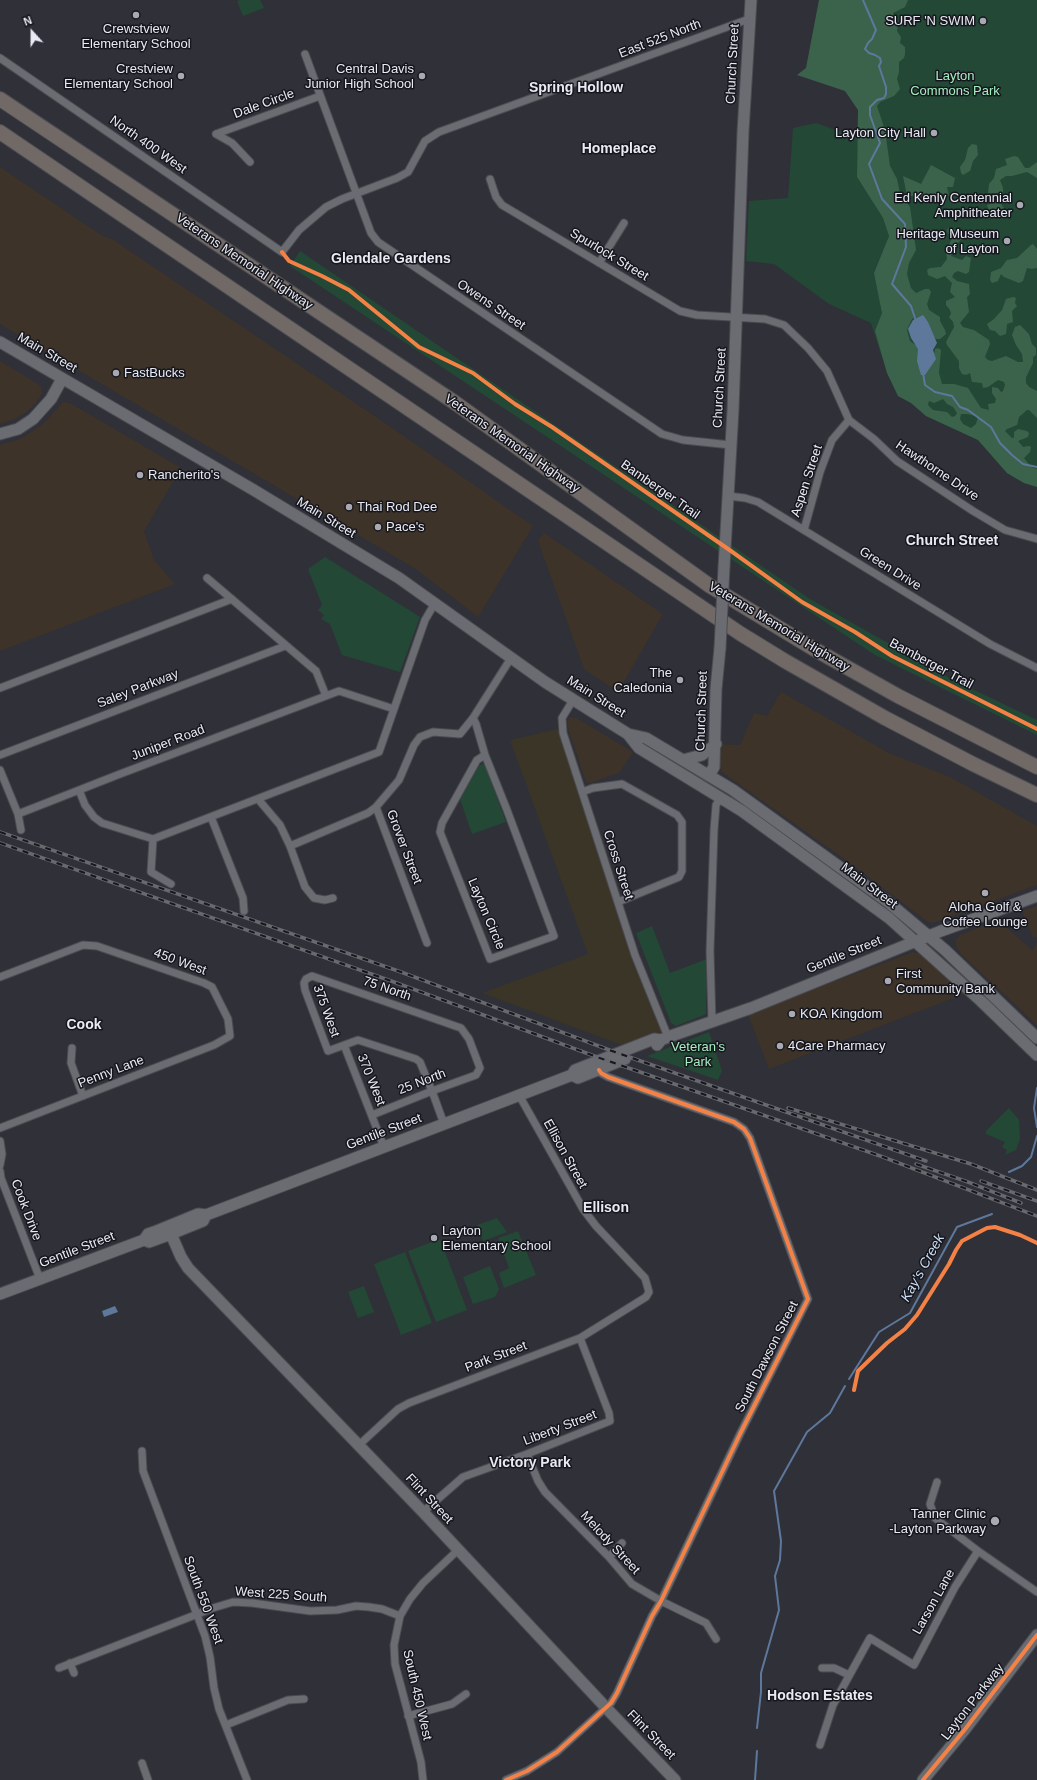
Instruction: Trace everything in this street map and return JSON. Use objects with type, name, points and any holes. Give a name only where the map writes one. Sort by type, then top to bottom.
[{"type":"highway","name":"Veterans Memorial Highway","points":[[0,99],[454,402],[710,586],[814,649],[898,696],[1037,767]]},
{"type":"highway","name":"Veterans Memorial Highway","points":[[0,132],[747,638],[885,718],[973,764],[1037,795]]},
{"type":"highway","points":[[1000,749],[1037,763]]},
{"type":"main road","name":"Church Street","points":[[709,775],[714,767],[716,744],[716,688],[720,648],[731,445],[743,135],[751,0]]},
{"type":"main road","name":"Main Street","points":[[0,342],[399,578],[511,658],[628,734],[639,748],[721,797],[872,905],[916,942],[1037,1055]]},
{"type":"main road","points":[[0,434],[18,428],[34,418],[52,398],[62,379]]},
{"type":"main road","name":"Main Street","points":[[628,734],[646,738],[709,775],[768,814],[888,902],[930,936],[1037,1038]]},
{"type":"main road","points":[[683,760],[702,754],[716,744]]},
{"type":"main road","points":[[721,797],[723,795],[728,795],[749,810],[768,814]]},
{"type":"main road","name":"Gentile Street","points":[[145,1239],[148,1234],[198,1214],[205,1215],[572,1075],[575,1070],[654,1039],[665,1038],[712,1022],[930,936],[1037,896]]},
{"type":"main road","name":"Gentile Street","points":[[572,1075],[578,1078],[599,1070],[657,1045],[665,1038]]},
{"type":"main road","name":"Gentile Street","points":[[0,1294],[145,1239],[166,1232],[170,1234],[203,1221],[205,1215]]},
{"type":"main road","name":"Flint Street","points":[[170,1234],[188,1268],[423,1512],[675,1780]]},
{"type":"main road","name":"Layton Parkway","points":[[923,1780],[966,1728],[1037,1635]]},
{"type":"street","name":"East 525 North","points":[[282,252],[300,230],[326,207],[342,199],[397,178],[408,172],[425,141],[439,132],[580,82],[749,19]]},
{"type":"street","name":"Owens Street","points":[[305,54],[371,232],[378,242],[389,252],[662,434],[683,440],[731,445]]},
{"type":"street","name":"North 400 West","points":[[0,58],[282,252]]},
{"type":"street","name":"Dale Circle","points":[[250,162],[232,143],[216,134],[320,96]]},
{"type":"street","name":"Spurlock Street","points":[[490,179],[496,196],[502,205],[680,311],[697,315],[737,317]]},
{"type":"street","points":[[599,264],[624,223]]},
{"type":"street","name":"Hawthorne Drive","points":[[737,317],[765,319],[784,325],[808,348],[827,371],[849,420],[897,461],[973,511],[1005,530],[1037,539]]},
{"type":"street","name":"Aspen Street","points":[[804,530],[820,472],[832,440],[849,420]]},
{"type":"street","name":"Green Drive","points":[[728,496],[745,498],[758,502],[990,644],[1037,668]]},
{"type":"street","points":[[207,578],[316,671],[326,696]]},
{"type":"street","points":[[0,688],[232,599]]},
{"type":"street","points":[[79,790],[85,805],[94,817],[102,823],[153,839],[379,752],[425,620],[435,603]]},
{"type":"street","name":"Saley Parkway","points":[[0,754],[285,646]]},
{"type":"street","points":[[473,718],[511,658]]},
{"type":"street","name":"Juniper Road","points":[[18,814],[339,691],[394,709]]},
{"type":"street","name":"Cross Street","points":[[574,700],[563,717],[561,726],[635,955],[665,1038]]},
{"type":"street","name":"Layton Circle","points":[[473,718],[485,755],[554,936],[490,959],[440,832],[442,823],[477,760],[485,755]]},
{"type":"street","name":"Grover Street","points":[[427,943],[376,807],[399,780],[414,745],[420,737],[433,732],[460,734],[473,718]]},
{"type":"street","points":[[0,770],[18,814],[21,830]]},
{"type":"street","points":[[582,792],[593,788],[622,784],[677,815],[682,822],[682,871],[679,877],[618,902]]},
{"type":"street","points":[[712,1022],[710,951],[714,830],[716,805],[721,797]]},
{"type":"street","points":[[258,799],[280,825],[290,846],[305,887],[314,898],[325,900],[333,898]]},
{"type":"street","points":[[290,846],[368,813],[376,807]]},
{"type":"street","points":[[211,817],[243,898],[244,911]]},
{"type":"street","points":[[153,839],[151,872],[171,884]]},
{"type":"street","name":"450 West","points":[[0,977],[83,946],[90,945],[212,987],[228,1019],[230,1036]]},
{"type":"street","name":"75 North","points":[[306,979],[312,976],[461,1028],[469,1039],[480,1070]]},
{"type":"street","name":"375 West","points":[[306,979],[304,983],[305,990],[328,1051],[344,1045]]},
{"type":"street","name":"Penny Lane","points":[[0,1128],[214,1045],[230,1036]]},
{"type":"street","points":[[344,1045],[358,1040],[420,1062],[444,1124]]},
{"type":"street","name":"370 West","points":[[344,1045],[384,1147]]},
{"type":"street","points":[[72,1048],[71,1063],[82,1096]]},
{"type":"street","name":"25 North","points":[[372,1115],[476,1074],[480,1070]]},
{"type":"street","name":"South Dawson Street","points":[[506,1780],[527,1771],[557,1752],[606,1708],[618,1693],[652,1616],[661,1601],[740,1434],[808,1299],[750,1138],[744,1129],[734,1122],[608,1077],[599,1070]]},
{"type":"street","name":"Ellison Street","points":[[519,1095],[583,1209],[596,1226],[645,1278],[649,1292],[646,1297]]},
{"type":"street","name":"Cook Drive","points":[[0,1141],[2,1154],[0,1165]]},
{"type":"street","name":"Cook Drive","points":[[0,1171],[1,1178],[40,1279]]},
{"type":"street","name":"Park Street","points":[[359,1445],[398,1409],[409,1403],[580,1338],[646,1297]]},
{"type":"street","name":"Liberty Street","points":[[423,1512],[464,1477],[528,1454],[610,1421],[609,1413],[580,1338]]},
{"type":"street","name":"South 550 West","points":[[142,1451],[143,1471],[205,1636],[210,1657],[214,1688],[226,1726],[248,1780]]},
{"type":"street","name":"Melody Street","points":[[528,1454],[538,1481],[545,1492],[609,1557],[632,1584],[661,1601],[706,1623],[716,1639]]},
{"type":"street","points":[[937,1482],[930,1504],[935,1518],[978,1551],[1037,1592]]},
{"type":"street","points":[[609,1557],[622,1544]]},
{"type":"street","points":[[400,1616],[423,1583],[458,1550]]},
{"type":"street","name":"Larson Lane","points":[[849,1675],[870,1638],[914,1665],[958,1582],[978,1551]]},
{"type":"street","name":"West 225 South","points":[[59,1668],[197,1614],[233,1602],[252,1603],[310,1611],[337,1610],[356,1606],[369,1607],[382,1609],[400,1616]]},
{"type":"street","name":"South 450 West","points":[[400,1616],[394,1646],[395,1664],[421,1762],[423,1780]]},
{"type":"street","points":[[70,1663],[74,1673]]},
{"type":"street","points":[[820,1745],[833,1705],[849,1675],[834,1668],[822,1668]]},
{"type":"street","points":[[408,1716],[452,1704],[466,1694]]},
{"type":"street","points":[[226,1726],[288,1700],[304,1699]]},
{"type":"street","points":[[142,1763],[148,1780]]},
{"type":"shaded area","points":[[0,167],[101,235],[112,239],[382,421],[533,526],[478,617],[416,569],[0,324]]},
{"type":"shaded area","points":[[0,361],[38,384],[41,387],[42,393],[35,404],[26,412],[15,419],[0,424]]},
{"type":"shaded area","points":[[63,402],[70,403],[181,468],[144,531],[154,560],[175,584],[0,651],[0,445],[20,439],[34,430],[44,423]]},
{"type":"shaded area","points":[[544,533],[663,614],[618,692],[584,669],[538,541]]},
{"type":"shaded area","points":[[781,692],[889,753],[952,778],[1037,826],[1037,885],[936,922],[928,922],[857,868],[722,772],[719,766],[719,744],[740,745],[754,713],[767,716]]},
{"type":"shaded area","points":[[570,717],[576,718],[633,752],[620,772],[591,783],[586,782],[568,727],[567,721]]},
{"type":"shaded area","points":[[558,729],[663,1032],[627,1047],[482,993],[588,954],[510,740]]},
{"type":"shaded area","points":[[1037,906],[1037,937],[1033,938],[1022,911]]},
{"type":"shaded area","points":[[998,920],[1033,951],[1037,941],[1037,1025],[961,954],[956,946],[956,940],[960,935]]},
{"type":"shaded area","points":[[913,952],[923,955],[964,994],[769,1069],[748,1014]]},
{"type":"green space","points":[[260,0],[264,8],[243,16],[237,1]]},
{"type":"green space","points":[[819,0],[908,0],[905,7],[893,13],[898,26],[897,31],[901,37],[900,43],[905,47],[904,58],[899,62],[897,79],[900,89],[894,96],[880,102],[877,106],[885,130],[890,166],[897,179],[900,193],[910,207],[916,250],[909,263],[907,274],[911,288],[916,293],[929,289],[931,292],[927,304],[929,310],[940,317],[940,321],[946,334],[940,339],[936,339],[923,329],[916,317],[912,319],[907,330],[910,341],[914,344],[934,354],[935,349],[938,348],[941,350],[939,373],[942,384],[954,384],[968,388],[981,408],[989,410],[988,404],[995,403],[996,399],[992,393],[992,387],[998,388],[1001,392],[1003,391],[1005,385],[1004,382],[998,380],[988,387],[983,388],[982,383],[972,382],[970,373],[966,375],[962,374],[959,368],[959,361],[946,342],[954,327],[953,322],[949,317],[951,314],[950,310],[946,305],[946,301],[955,297],[950,292],[952,283],[945,276],[937,279],[928,275],[927,270],[930,268],[941,267],[947,259],[946,252],[951,240],[947,231],[948,228],[956,230],[964,236],[952,250],[951,256],[962,260],[966,256],[971,258],[969,272],[966,274],[958,271],[954,273],[952,277],[957,281],[969,284],[970,294],[967,297],[969,312],[960,323],[963,327],[974,330],[989,340],[990,344],[985,357],[988,360],[992,361],[1006,356],[1018,362],[1023,362],[1022,354],[1012,335],[1015,327],[1020,325],[1029,334],[1032,344],[1036,348],[1036,355],[1033,357],[1033,363],[1026,377],[1026,383],[1029,387],[1037,391],[1037,418],[1029,410],[1027,410],[1019,417],[1017,425],[1005,431],[1012,438],[1014,438],[1014,432],[1018,429],[1029,433],[1028,437],[1018,441],[1023,447],[1031,447],[1030,452],[1024,458],[1031,467],[1037,469],[1037,487],[1024,483],[1007,473],[978,440],[926,416],[911,403],[898,396],[887,373],[875,331],[882,313],[874,273],[889,236],[883,218],[857,177],[858,110],[845,91],[797,75],[806,68]],"holes":[[[943,399],[947,404],[953,407],[957,413],[955,416],[952,417],[947,412],[933,410],[928,405],[929,401],[934,403]],[[961,414],[968,414],[978,417],[976,424],[971,428],[963,424],[960,419]]]},
{"type":"green space","name":"Layton Commons Park","points":[[844,0],[1037,0],[1037,487],[1024,483],[1007,473],[978,440],[926,416],[911,403],[898,396],[887,373],[871,323],[829,304],[774,264],[746,261],[749,201],[788,198],[793,128],[816,123],[858,138],[857,177],[883,218],[889,236],[874,273],[902,257]]},
{"type":"green space","points":[[972,144],[977,145],[978,155],[973,161],[970,171],[963,175],[960,167],[965,160],[968,148]]},
{"type":"green space","points":[[1014,156],[1018,157],[1025,168],[1029,168],[1037,162],[1037,178],[1027,172],[1006,176],[1000,180],[1003,193],[988,193],[989,184],[994,178],[996,169],[1007,165],[1005,159]]},
{"type":"green space","points":[[931,165],[955,178],[953,187],[947,187],[949,196],[941,193],[927,196],[907,196],[903,176],[921,184]]},
{"type":"green space","points":[[998,200],[1004,208],[1003,213],[991,218],[987,205]]},
{"type":"green space","points":[[1033,244],[1037,249],[1037,268],[1027,268],[1023,281],[1019,283],[1004,277],[1001,274],[998,281],[992,283],[990,280],[991,272],[1001,268],[1007,260],[1017,258]]},
{"type":"green space","points":[[300,251],[810,599],[953,680],[1037,720],[1037,735],[875,655],[290,266]]},
{"type":"green space","points":[[1013,297],[1016,298],[1015,303],[1017,306],[1012,311],[1013,322],[1007,324],[1006,334],[1000,336],[995,331],[990,330],[987,324],[1002,310],[1006,299]]},
{"type":"green space","points":[[325,557],[420,617],[400,672],[342,655],[330,624],[321,619],[324,615],[318,610],[322,605],[308,569]]},
{"type":"green space","points":[[482,764],[485,765],[506,822],[472,834],[460,799],[479,766]]},
{"type":"green space","points":[[652,926],[670,973],[707,959],[706,1013],[704,1015],[676,1026],[671,1023],[636,933]]},
{"type":"green space","name":"Veteran's Park","points":[[709,1032],[722,1071],[718,1080],[647,1056]]},
{"type":"green space","points":[[1009,1108],[1019,1120],[1020,1139],[1016,1150],[1005,1155],[1007,1150],[1002,1147],[1005,1142],[986,1134],[986,1131]]},
{"type":"green space","points":[[497,1218],[507,1232],[483,1241],[477,1225]]},
{"type":"green space","points":[[518,1231],[536,1275],[504,1288],[499,1273],[509,1268],[498,1238]]},
{"type":"green space","points":[[440,1239],[467,1310],[436,1322],[408,1251]]},
{"type":"green space","points":[[405,1252],[432,1323],[401,1335],[374,1264]]},
{"type":"green space","points":[[490,1266],[499,1289],[495,1297],[473,1304],[463,1277]]},
{"type":"green space","points":[[364,1286],[374,1312],[358,1318],[348,1292]]},
{"type":"water","points":[[923,315],[928,322],[937,343],[933,350],[936,359],[925,375],[921,375],[917,361],[918,349],[911,338],[908,329],[913,320]]},
{"type":"water","points":[[115,1306],[118,1312],[104,1317],[102,1311]]},
{"type":"waterway","name":"Kay's Creek","points":[[863,0],[876,30],[865,49],[869,53],[880,58],[881,62],[879,66],[886,87],[886,94],[884,98],[877,100],[870,107],[870,115],[880,143],[869,164],[882,199],[905,224],[906,247],[892,284],[911,306],[916,321]]},
{"type":"waterway","name":"Kay's Creek","points":[[923,373],[925,385],[935,392],[952,396],[960,407],[968,410],[991,427],[1000,443],[1012,455],[1023,464],[1037,467]]},
{"type":"waterway","name":"Kay's Creek","points":[[1037,1088],[1034,1108],[1037,1127]]},
{"type":"waterway","name":"Kay's Creek","points":[[1009,1172],[1022,1166],[1031,1157],[1037,1136]]},
{"type":"waterway","name":"Kay's Creek","points":[[849,1379],[879,1332],[910,1313],[957,1227],[992,1214]]},
{"type":"waterway","name":"Kay's Creek","points":[[757,1728],[761,1692],[761,1673],[779,1610],[775,1576],[780,1560],[781,1541],[774,1491],[807,1432],[830,1413],[845,1386]]},
{"type":"waterway","name":"Kay's Creek","points":[[755,1780],[757,1751]]},
{"type":"railway","points":[[0,832],[401,972],[612,1051],[926,1161]]},
{"type":"railway","points":[[0,843],[394,982],[597,1057],[883,1157],[1037,1216]]},
{"type":"railway","points":[[788,1108],[971,1164],[1037,1190]]},
{"type":"railway","points":[[916,1164],[968,1182],[1021,1203]]},
{"type":"railway","points":[[981,1181],[1037,1201]]},
{"type":"cycle path","name":"Bamberger Trail","points":[[282,252],[289,261],[349,290],[419,347],[473,373],[515,404],[552,427],[802,602],[855,632],[892,656],[1037,729]]},
{"type":"cycle path","points":[[506,1780],[527,1771],[557,1752],[611,1703],[740,1434],[808,1299],[750,1138],[744,1129],[734,1122],[608,1077],[599,1070]]},
{"type":"cycle path","points":[[854,1390],[858,1371],[887,1343],[905,1329],[917,1315],[962,1241],[987,1228],[995,1227],[1020,1235],[1037,1243]]},
{"type":"cycle path","points":[[923,1780],[966,1728],[1037,1635]]},
{"type":"place","name":"Crewstview Elementary School","points":[[136,15]]},
{"type":"place","name":"SURF 'N SWIM","points":[[983,21]]},
{"type":"place","name":"Crestview Elementary School","points":[[181,76]]},
{"type":"place","name":"Central Davis Junior High School","points":[[422,76]]},
{"type":"place","name":"Layton City Hall","points":[[934,133]]},
{"type":"place","name":"Ed Kenly Centennial Amphitheater","points":[[1020,205]]},
{"type":"place","name":"Heritage Museum of Layton","points":[[1007,241]]},
{"type":"place","name":"FastBucks","points":[[116,373]]},
{"type":"place","name":"Rancherito's","points":[[140,475]]},
{"type":"place","name":"Thai Rod Dee","points":[[349,507]]},
{"type":"place","name":"Pace's","points":[[378,527]]},
{"type":"place","name":"The Caledonia","points":[[680,680]]},
{"type":"place","name":"Aloha Golf & Coffee Lounge","points":[[985,893]]},
{"type":"place","name":"First Community Bank","points":[[888,981]]},
{"type":"place","name":"KOA Kingdom","points":[[792,1014]]},
{"type":"place","name":"4Care Pharmacy","points":[[780,1046]]},
{"type":"place","name":"Layton Elementary School","points":[[434,1238]]},
{"type":"place","name":"Tanner Clinic -Layton Parkway","points":[[995,1521]]},
{"type":"district","name":"Spring Hollow","points":[[576,88]]},
{"type":"district","name":"Homeplace","points":[[619,149]]},
{"type":"district","name":"Glendale Gardens","points":[[391,259]]},
{"type":"district","name":"Church Street","points":[[952,541]]},
{"type":"district","name":"Cook","points":[[84,1025]]},
{"type":"district","name":"Ellison","points":[[606,1208]]},
{"type":"district","name":"Victory Park","points":[[530,1463]]},
{"type":"district","name":"Hodson Estates","points":[[820,1696]]}]
